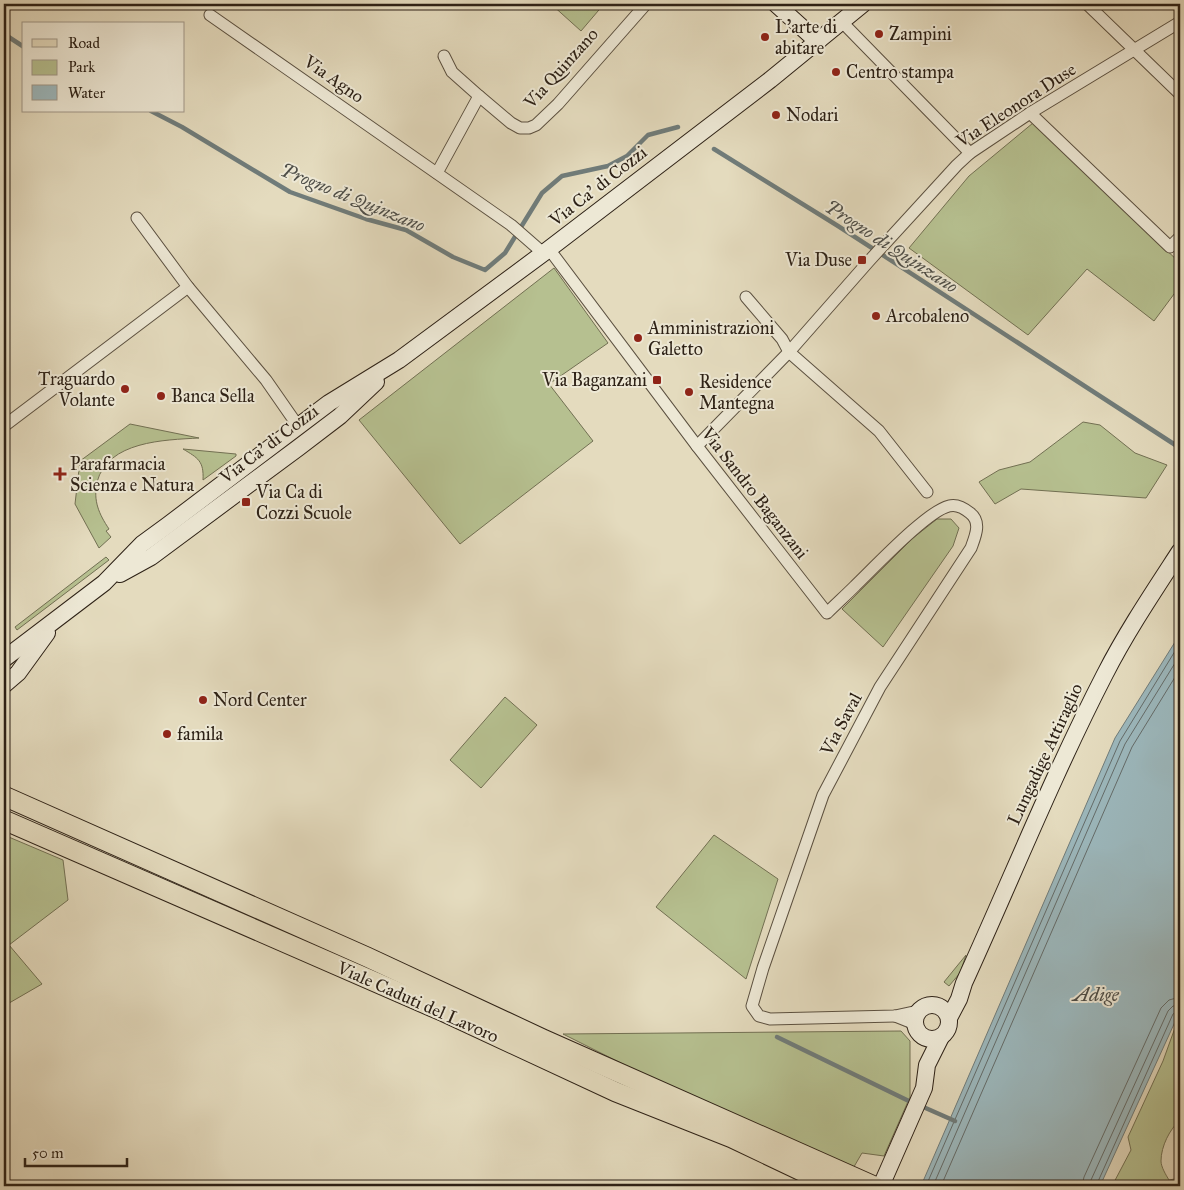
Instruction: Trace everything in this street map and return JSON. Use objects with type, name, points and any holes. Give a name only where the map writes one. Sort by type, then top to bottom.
[{"type":"main road","points":[[776,4],[818,42]]},
{"type":"main road","name":"Via Ca' di Cozzi","points":[[104,583],[142,544],[329,403],[399,360],[546,251],[818,42],[864,4]]},
{"type":"main road","name":"Via Ca' di Cozzi","points":[[4,659],[104,583],[151,557],[340,416],[399,360]]},
{"type":"main road","name":"Lungadige Attiraglio","points":[[881,1186],[924,1088],[927,1065],[941,1037],[948,1029],[949,1018],[959,999],[964,983],[1058,770],[1106,673],[1142,608],[1180,551]]},
{"type":"main road","points":[[4,685],[18,673],[59,617]]},
{"type":"main road","name":"Viale Caduti del Lavoro","points":[[4,790],[24,805]]},
{"type":"main road","name":"Viale Caduti del Lavoro","points":[[4,796],[367,957],[543,1039],[835,1181]]},
{"type":"main road","name":"Viale Caduti del Lavoro","points":[[4,820],[444,1012],[616,1092],[835,1181]]},
{"type":"main road","name":"Lungadige Attiraglio","points":[[938,1006],[951,992],[964,983]]},
{"type":"main road","points":[[941,1037],[930,1040],[918,1023],[926,1006],[938,1006],[945,1010],[949,1018]]},
{"type":"main road","name":"Lungadige Attiraglio","points":[[918,1023],[927,1065]]},
{"type":"main road","points":[[835,1181],[874,1186]]},
{"type":"street","name":"Via Quinzano","points":[[479,96],[511,123],[520,128],[530,128],[542,120],[646,4]]},
{"type":"street","points":[[1087,4],[1180,94]]},
{"type":"street","name":"Via Agno","points":[[210,15],[511,225],[530,242],[546,251]]},
{"type":"street","points":[[842,22],[970,153]]},
{"type":"street","name":"Via Eleonora Duse","points":[[697,446],[789,352],[888,240],[970,153],[1030,113],[1180,22]]},
{"type":"street","points":[[437,173],[479,96],[452,72],[444,56]]},
{"type":"street","points":[[1030,113],[1170,246],[1180,237]]},
{"type":"street","name":"Via Ca' di Cozzi","points":[[137,218],[188,287],[266,380],[298,426]]},
{"type":"street","name":"Via Sandro Baganzani","points":[[546,251],[827,613]]},
{"type":"street","points":[[4,426],[188,287]]},
{"type":"street","points":[[746,297],[782,339],[789,352],[879,431],[927,492]]},
{"type":"street","name":"Via Saval","points":[[827,613],[920,525],[941,509],[950,505],[959,506],[972,514],[977,524],[976,535],[971,548],[880,687],[823,795],[763,968],[752,1006],[759,1016],[770,1019],[895,1016],[918,1023]]},
{"type":"green space","points":[[551,4],[604,4],[581,31]]},
{"type":"green space","points":[[1033,123],[1180,263],[1180,286],[1154,321],[1087,269],[1028,335],[909,248],[969,176]]},
{"type":"green space","points":[[554,268],[608,343],[549,384],[593,441],[460,544],[359,420]]},
{"type":"green space","points":[[1083,422],[1100,425],[1135,453],[1167,465],[1146,498],[1021,489],[995,504],[979,482],[999,470],[1030,462]]},
{"type":"green space","points":[[130,424],[199,438],[139,445],[113,458],[103,468],[97,482],[96,501],[102,518],[109,529],[106,531],[111,537],[99,548],[75,504],[80,461]]},
{"type":"green space","points":[[183,449],[236,454],[236,456],[203,480],[201,464],[193,455]]},
{"type":"green space","points":[[937,519],[951,519],[959,528],[953,546],[883,647],[842,609],[913,538]]},
{"type":"green space","points":[[106,557],[109,560],[17,630],[15,627]]},
{"type":"green space","points":[[505,697],[537,725],[481,788],[450,760]]},
{"type":"green space","points":[[4,835],[63,860],[68,900],[9,945],[42,984],[4,1006]]},
{"type":"green space","points":[[714,835],[778,879],[746,979],[656,907]]},
{"type":"green space","points":[[966,955],[960,973],[949,986],[944,982]]},
{"type":"green space","points":[[1180,1014],[1180,1120],[1167,1138],[1161,1161],[1169,1180],[1180,1178],[1180,1186],[1112,1186],[1131,1150],[1128,1137],[1163,1061]]},
{"type":"green space","points":[[901,1031],[910,1041],[910,1097],[884,1156],[862,1153],[848,1177],[563,1034]]},
{"type":"water","name":"Adige","points":[[1180,634],[1180,1011],[1100,1186],[921,1186],[1115,738]]},
{"type":"waterway","name":"Progno di Quinzano","points":[[4,34],[22,46]]},
{"type":"waterway","name":"Progno di Quinzano","points":[[153,112],[182,127],[290,192],[366,219],[406,230],[453,257],[485,270],[505,253],[542,193],[562,176],[608,166],[627,156],[648,135],[678,127]]},
{"type":"waterway","name":"Progno di Quinzano","points":[[714,149],[838,226],[1180,448]]},
{"type":"waterway","points":[[777,1037],[913,1103]]},
{"type":"waterway","points":[[921,1106],[955,1121]]},
{"type":"place","name":"Zampini","points":[[879,34]]},
{"type":"place","name":"L'arte di abitare","points":[[765,37]]},
{"type":"place","name":"Centro stampa","points":[[836,72]]},
{"type":"place","name":"Nodari","points":[[776,115]]},
{"type":"place","name":"Via Duse","points":[[862,260]]},
{"type":"place","name":"Arcobaleno","points":[[876,316]]},
{"type":"place","name":"Amministrazioni Galetto","points":[[638,338]]},
{"type":"place","name":"Via Baganzani","points":[[657,380]]},
{"type":"place","name":"Traguardo Volante","points":[[125,389]]},
{"type":"place","name":"Residence Mantegna","points":[[689,392]]},
{"type":"place","name":"Banca Sella","points":[[161,396]]},
{"type":"place","name":"Parafarmacia Scienza e Natura","points":[[60,474]]},
{"type":"place","name":"Via Ca di Cozzi Scuole","points":[[246,502]]},
{"type":"place","name":"Nord Center","points":[[203,700]]},
{"type":"place","name":"famila","points":[[167,734]]}]
